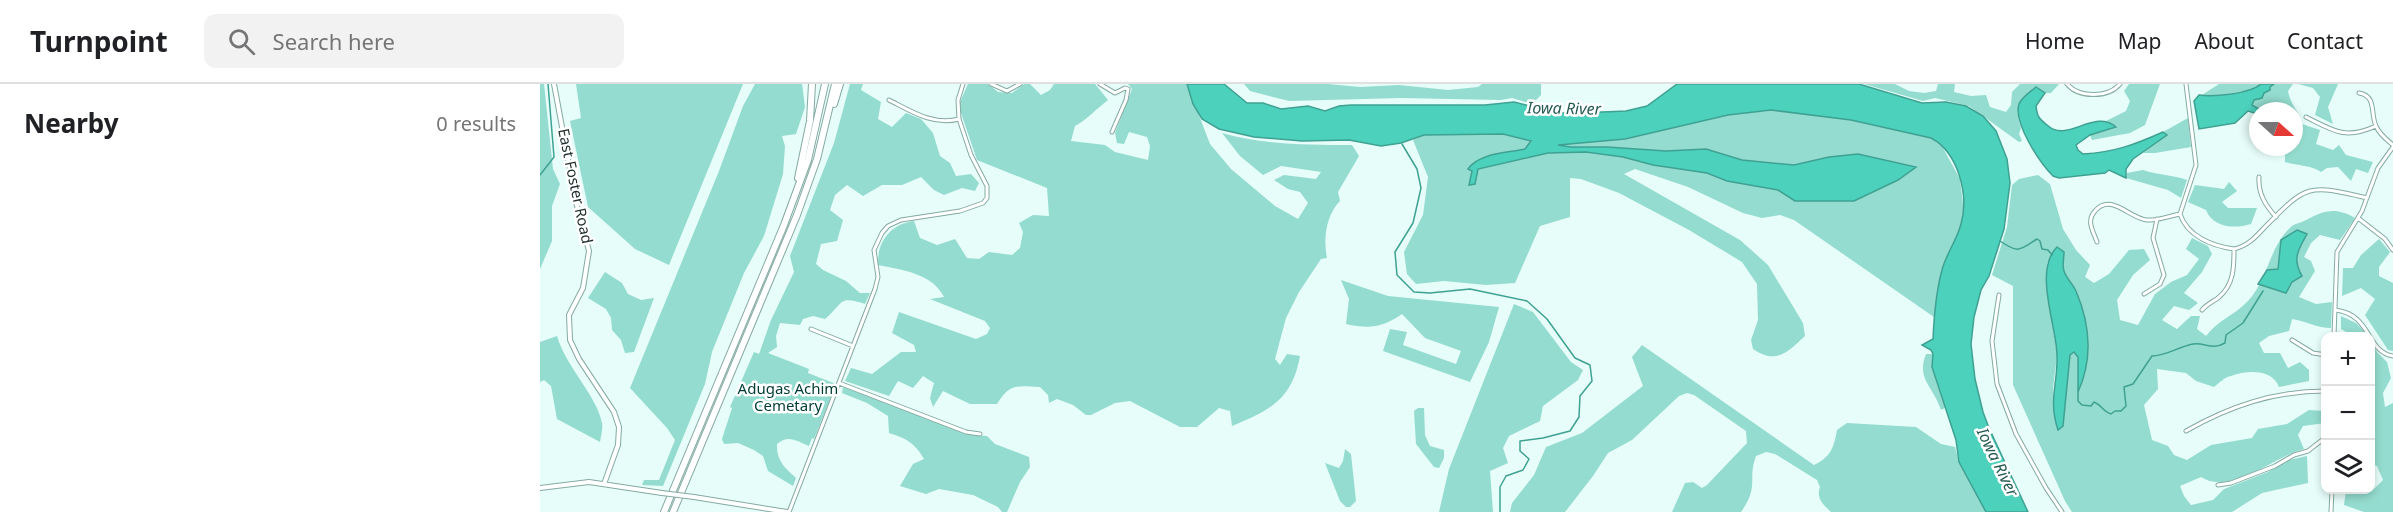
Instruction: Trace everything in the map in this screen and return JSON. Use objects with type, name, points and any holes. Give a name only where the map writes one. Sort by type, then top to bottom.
[{"type":"highway","points":[[784,225],[807,137],[812,107],[812,84]]},
{"type":"highway","points":[[664,512],[784,225],[808,160],[825,84]]},
{"type":"highway","points":[[817,159],[835,84]]},
{"type":"highway","points":[[673,512],[797,215],[840,84]]},
{"type":"street","name":"East Foster Road","points":[[554,84],[576,201],[589,251],[583,288],[569,315],[570,340],[579,359],[614,412],[619,428],[618,445],[604,484]]},
{"type":"street","points":[[540,489],[572,483],[604,484],[788,512],[877,281],[874,250],[885,229],[901,220],[927,217],[978,205],[987,198],[987,186],[971,155],[959,119],[958,100],[963,84]]},
{"type":"street","points":[[990,84],[1007,91],[1020,84]]},
{"type":"street","points":[[1100,84],[1115,93],[1125,87],[1128,89],[1126,100],[1112,132]]},
{"type":"street","points":[[2067,84],[2079,92],[2105,94],[2113,91],[2120,84]]},
{"type":"street","points":[[2186,84],[2196,165],[2180,214],[2186,227],[2196,236],[2234,249],[2252,240],[2298,196],[2314,189],[2367,198]]},
{"type":"street","points":[[2334,332],[2337,252],[2358,218],[2378,168],[2393,146],[2376,126],[2371,101],[2366,95],[2359,93]]},
{"type":"street","points":[[889,100],[936,121],[959,119]]},
{"type":"street","points":[[2306,117],[2345,134],[2361,133],[2376,126]]},
{"type":"street","points":[[2259,177],[2259,188],[2263,200],[2276,217]]},
{"type":"street","points":[[2097,242],[2091,228],[2091,220],[2094,213],[2102,206],[2118,206],[2140,219],[2157,219],[2180,214]]},
{"type":"street","points":[[2358,218],[2385,238],[2393,250]]},
{"type":"street","points":[[2144,294],[2160,284],[2164,275],[2153,238],[2157,219]]},
{"type":"street","points":[[2202,310],[2224,293],[2230,283],[2234,268],[2234,249]]},
{"type":"street","points":[[1999,295],[1992,341],[1997,384],[2016,434],[2062,512]]},
{"type":"street","points":[[2335,310],[2345,312],[2361,321],[2378,348],[2386,355],[2393,356]]},
{"type":"street","points":[[811,329],[853,346]]},
{"type":"street","points":[[2292,340],[2321,354]]},
{"type":"street","points":[[839,383],[966,432],[980,434]]},
{"type":"street","points":[[2186,431],[2221,411],[2286,393],[2321,391]]},
{"type":"street","points":[[2218,485],[2237,481],[2275,466],[2294,455],[2308,451],[2321,440]]},
{"type":"street","points":[[2331,512],[2332,494]]},
{"type":"street","points":[[752,512],[753,505]]},
{"type":"green space","points":[[540,84],[544,84],[553,169],[560,184],[552,206],[552,241],[540,269]]},
{"type":"green space","points":[[576,84],[743,84],[669,265],[635,249],[588,207],[570,121],[581,118]]},
{"type":"green space","points":[[755,84],[802,84],[805,107],[796,134],[782,136],[785,146],[783,174],[764,236],[744,273],[712,352],[705,384],[663,486],[642,485],[644,480],[659,480],[675,440],[667,428],[630,388],[719,171],[743,106]]},
{"type":"green space","name":"Adugas Achim Cemetary","points":[[850,84],[863,84],[861,90],[881,102],[878,119],[892,127],[906,113],[921,119],[933,133],[940,156],[950,163],[956,176],[971,174],[979,183],[975,191],[962,188],[944,195],[934,190],[921,177],[902,185],[882,185],[863,196],[847,185],[835,195],[830,210],[843,220],[837,241],[821,244],[816,264],[846,281],[860,293],[870,293],[865,304],[850,300],[842,302],[825,319],[813,316],[803,319],[800,325],[780,323],[776,336],[777,347],[768,353],[809,369],[808,373],[836,384],[809,446],[789,439],[777,444],[780,459],[796,478],[793,486],[768,471],[763,456],[754,450],[738,443],[724,444],[722,439],[732,408],[730,407],[754,352],[759,354],[771,320],[794,272],[790,256],[834,143]]},
{"type":"green space","points":[[968,84],[988,84],[998,92],[1012,93],[1024,84],[1030,84],[1041,95],[1050,90],[1054,84],[1095,84],[1108,100],[1075,126],[1071,141],[1105,145],[1115,152],[1148,160],[1150,146],[1147,137],[1129,132],[1124,144],[1117,143],[1115,133],[1132,89],[1128,84],[1187,84],[1210,144],[1231,169],[1275,206],[1298,219],[1308,203],[1300,192],[1288,189],[1274,180],[1284,175],[1316,179],[1321,172],[1281,166],[1263,175],[1240,156],[1222,133],[1270,142],[1352,145],[1359,156],[1338,192],[1340,201],[1329,220],[1325,243],[1327,258],[1321,259],[1299,292],[1286,318],[1275,359],[1280,365],[1287,354],[1300,356],[1291,383],[1277,402],[1232,426],[1230,411],[1219,408],[1197,427],[1180,427],[1130,401],[1115,403],[1091,415],[1086,415],[1073,405],[1057,399],[1049,403],[1048,395],[1040,387],[1015,387],[1006,392],[997,404],[970,404],[943,391],[933,407],[930,398],[934,383],[923,376],[913,388],[898,381],[889,396],[845,381],[851,368],[872,374],[901,352],[916,352],[914,345],[892,333],[899,312],[976,339],[987,334],[990,328],[985,321],[930,299],[944,297],[939,289],[924,278],[906,271],[878,265],[880,248],[892,230],[914,221],[920,238],[937,245],[955,239],[967,258],[979,259],[989,252],[1012,255],[1020,248],[1023,232],[1019,223],[1033,215],[1049,216],[1047,188],[977,160],[961,113],[960,102]]},
{"type":"green space","points":[[1244,84],[1328,84],[1360,87],[1399,85],[1448,90],[1478,87],[1482,84],[1541,84],[1541,95],[1532,104],[1512,98],[1501,100],[1401,98],[1289,101],[1250,91]]},
{"type":"green space","points":[[1864,84],[1895,84],[1909,91],[1924,93],[1936,91],[1938,84],[1955,84],[1954,92],[1971,96],[1986,95],[1990,107],[2006,112],[2011,105],[2012,92],[2020,84],[2059,84],[2051,93],[2045,93],[2036,88],[2023,100],[2018,115],[2021,128],[2019,134],[2022,141],[2019,142],[1969,106],[1935,98],[1923,101]]},
{"type":"green space","points":[[2129,84],[2160,84],[2145,125],[2130,133],[2092,140],[2090,135],[2115,127],[2106,121],[2126,111],[2130,101],[2124,91]]},
{"type":"green space","points":[[2219,84],[2261,84],[2256,89],[2208,97],[2202,95]]},
{"type":"green space","points":[[2274,84],[2293,84],[2288,91],[2292,102],[2253,102]]},
{"type":"green space","points":[[2298,84],[2338,84],[2328,107],[2333,124],[2315,115],[2320,97],[2313,88]]},
{"type":"green space","points":[[1771,110],[1851,120],[1931,138],[1943,148],[1960,179],[1964,212],[1942,270],[1934,317],[1794,220],[1780,215],[1762,218],[1743,213],[1688,187],[1635,169],[1624,174],[1740,240],[1768,265],[1803,323],[1805,336],[1787,351],[1775,356],[1761,354],[1753,349],[1751,340],[1758,320],[1757,284],[1742,262],[1689,230],[1619,193],[1581,179],[1570,178],[1570,217],[1540,226],[1515,283],[1486,285],[1444,281],[1416,284],[1407,274],[1404,252],[1423,215],[1428,177],[1413,140],[1424,135],[1503,134],[1531,141],[1525,149],[1481,158],[1468,169],[1472,170],[1469,185],[1475,184],[1478,169],[1548,153],[1586,152],[1707,173],[1727,181],[1778,190],[1795,201],[1872,193],[1915,167],[1829,157],[1794,165],[1742,160],[1706,149],[1666,151],[1571,147],[1553,144],[1625,139],[1728,115]]},
{"type":"green space","points":[[2188,118],[2191,147],[2143,153],[2166,135],[2163,132]]},
{"type":"green space","points":[[2303,124],[2320,130],[2316,144],[2333,150],[2339,145],[2346,155],[2373,162],[2368,173],[2356,169],[2351,181],[2338,167],[2327,168],[2321,172],[2285,162],[2285,156],[2303,156]]},
{"type":"green space","points":[[2143,170],[2187,180],[2181,198],[2168,190],[2126,178],[2127,173]]},
{"type":"green space","points":[[2038,175],[2050,184],[2063,229],[2076,250],[2090,265],[2085,277],[2094,283],[2109,274],[2129,250],[2144,249],[2150,260],[2133,275],[2117,300],[2120,320],[2138,325],[2155,294],[2171,282],[2187,275],[2199,259],[2186,249],[2192,238],[2208,246],[2212,254],[2202,272],[2184,293],[2198,303],[2189,310],[2174,306],[2162,320],[2177,329],[2191,316],[2200,316],[2197,329],[2206,336],[2248,301],[2260,283],[2296,266],[2296,253],[2307,234],[2278,269],[2267,270],[2264,275],[2278,243],[2292,226],[2329,211],[2341,212],[2355,218],[2340,240],[2320,235],[2311,243],[2304,257],[2311,261],[2315,271],[2299,297],[2316,304],[2332,302],[2331,328],[2292,319],[2289,331],[2269,336],[2259,343],[2264,353],[2280,353],[2288,368],[2300,362],[2309,370],[2309,381],[2279,387],[2271,377],[2252,372],[2229,377],[2214,387],[2196,381],[2186,373],[2157,369],[2158,389],[2144,405],[2152,440],[2168,446],[2174,455],[2187,460],[2211,445],[2252,438],[2258,429],[2287,424],[2309,410],[2321,411],[2321,424],[2303,426],[2298,435],[2304,449],[2239,478],[2225,482],[2213,482],[2201,477],[2180,486],[2191,505],[2213,500],[2224,489],[2268,472],[2289,460],[2307,456],[2308,483],[2262,493],[2232,512],[2072,512],[2013,385],[2013,286],[1992,275],[2007,227],[2012,185],[2019,179]],"holes":[[[2064,252],[2064,272],[2076,289],[2087,326],[2078,390],[2078,356],[2074,352],[2070,355],[2063,426],[2055,422],[2053,388],[2057,356],[2047,285],[2047,263]]]},
{"type":"green space","points":[[2229,182],[2237,191],[2222,202],[2228,208],[2257,208],[2251,224],[2232,227],[2219,224],[2209,216],[2206,210],[2188,202],[2195,185],[2224,189]]},
{"type":"green space","points":[[2379,239],[2390,252],[2379,267],[2379,276],[2393,283],[2393,351],[2388,350],[2365,315],[2375,299],[2361,288],[2342,296],[2343,268],[2353,268],[2361,255]]},
{"type":"green space","points":[[605,272],[622,283],[628,294],[641,300],[654,298],[634,352],[625,353],[621,340],[612,330],[611,318],[606,309],[588,298]]},
{"type":"green space","points":[[1341,280],[1388,296],[1499,307],[1489,342],[1470,382],[1383,351],[1390,329],[1407,332],[1403,345],[1456,364],[1461,351],[1425,338],[1402,314],[1382,325],[1362,327],[1346,324],[1349,299]]},
{"type":"green space","points":[[1514,304],[1533,312],[1571,362],[1583,370],[1578,380],[1543,406],[1540,421],[1509,436],[1503,448],[1508,463],[1490,471],[1493,512],[1439,512],[1449,469]]},
{"type":"green space","points":[[2341,316],[2356,323],[2365,332],[2346,332],[2341,329]]},
{"type":"green space","points":[[557,336],[567,359],[599,413],[602,425],[600,442],[557,419],[551,386],[544,380],[540,382],[540,342]]},
{"type":"green space","points":[[1642,345],[1814,465],[1828,455],[1837,430],[1847,423],[1916,427],[1941,444],[1955,447],[1959,462],[1986,512],[1831,512],[1820,498],[1820,487],[1817,480],[1775,454],[1766,452],[1756,456],[1752,489],[1741,512],[1672,512],[1685,483],[1693,482],[1702,488],[1707,485],[1747,443],[1746,431],[1694,395],[1687,393],[1679,396],[1632,440],[1608,453],[1565,512],[1510,512],[1512,503],[1534,475],[1546,447],[1582,433],[1643,386],[1632,357]]},
{"type":"green space","points":[[2375,348],[2387,362],[2391,378],[2383,393],[2385,407],[2393,403],[2393,512],[2364,512],[2344,505],[2345,494],[2375,494],[2375,488],[2383,480],[2375,465]]},
{"type":"green space","points":[[1926,354],[1933,354],[1932,367],[1945,408],[1941,410],[1924,376],[1923,363]]},
{"type":"green space","points":[[843,387],[972,435],[987,436],[995,444],[1029,457],[1030,467],[1020,482],[1007,512],[1002,512],[998,507],[973,495],[939,489],[926,494],[900,486],[913,464],[924,459],[910,442],[889,433],[888,416],[867,403],[842,393]]},
{"type":"green space","points":[[1424,408],[1425,435],[1430,446],[1444,450],[1444,458],[1439,468],[1434,467],[1416,444],[1414,411]]},
{"type":"green space","points":[[1345,449],[1351,454],[1356,501],[1350,507],[1346,507],[1340,501],[1325,463],[1339,468]]},
{"type":"water","name":"Iowa River","points":[[1187,84],[1224,84],[1247,103],[1263,103],[1281,109],[1308,106],[1325,111],[1351,105],[1485,105],[1514,102],[1559,113],[1626,111],[1647,106],[1677,84],[1859,84],[1922,103],[1946,102],[1966,106],[1983,116],[1996,131],[2007,159],[2010,183],[2004,229],[1989,276],[1981,290],[1974,317],[1971,344],[1975,379],[1983,412],[2028,512],[1986,512],[1959,462],[1956,440],[1932,367],[1933,354],[1931,350],[1922,345],[1933,339],[1940,278],[1959,230],[1964,201],[1960,176],[1955,164],[1941,145],[1931,138],[1851,120],[1771,110],[1728,115],[1625,139],[1558,145],[1666,151],[1706,149],[1742,160],[1794,165],[1829,157],[1858,154],[1916,167],[1898,180],[1854,201],[1795,201],[1778,190],[1727,181],[1707,173],[1586,152],[1548,153],[1478,169],[1475,184],[1469,185],[1472,171],[1468,169],[1473,164],[1494,154],[1525,149],[1531,141],[1503,134],[1424,135],[1401,143],[1381,146],[1349,140],[1302,141],[1254,137],[1219,129],[1202,119],[1193,104]]},
{"type":"water","points":[[2261,84],[2274,84],[2262,98],[2249,102],[2249,111],[2235,123],[2199,129],[2194,101],[2199,95],[2222,95]]},
{"type":"water","points":[[2036,87],[2045,93],[2036,106],[2038,115],[2044,123],[2055,130],[2063,131],[2099,121],[2108,122],[2116,127],[2090,135],[2076,145],[2083,154],[2124,147],[2163,132],[2167,135],[2133,159],[2126,169],[2126,178],[2109,170],[2105,173],[2059,178],[2053,176],[2035,153],[2024,132],[2018,112],[2019,104],[2024,97]]},
{"type":"water","points":[[2297,230],[2307,234],[2297,255],[2297,265],[2302,276],[2292,282],[2286,293],[2258,284],[2267,270],[2278,269],[2281,240]]},
{"type":"water","points":[[2057,247],[2064,252],[2063,269],[2081,303],[2088,342],[2086,367],[2078,392],[2078,357],[2074,352],[2070,355],[2063,426],[2058,430],[2054,410],[2057,356],[2046,284],[2050,257]]},
{"type":"waterway","points":[[540,175],[554,157],[548,84]]},
{"type":"waterway","points":[[1402,144],[1417,169],[1421,188],[1413,223],[1395,252],[1397,275],[1414,292],[1430,293],[1470,289],[1527,301],[1547,319],[1575,358],[1590,365],[1592,381],[1580,396],[1579,417],[1570,431],[1520,441],[1520,451],[1529,459],[1523,470],[1506,476],[1500,487],[1500,512]]},
{"type":"waterway","points":[[2000,241],[2011,248],[2019,249],[2037,239],[2042,249],[2048,250],[2052,255]]},
{"type":"waterway","points":[[2078,392],[2078,401],[2082,405],[2091,406],[2094,402],[2111,414],[2121,411],[2126,406],[2124,387],[2133,384],[2152,356],[2162,355],[2193,344],[2216,346],[2225,343],[2226,335],[2243,323],[2263,291]]}]
